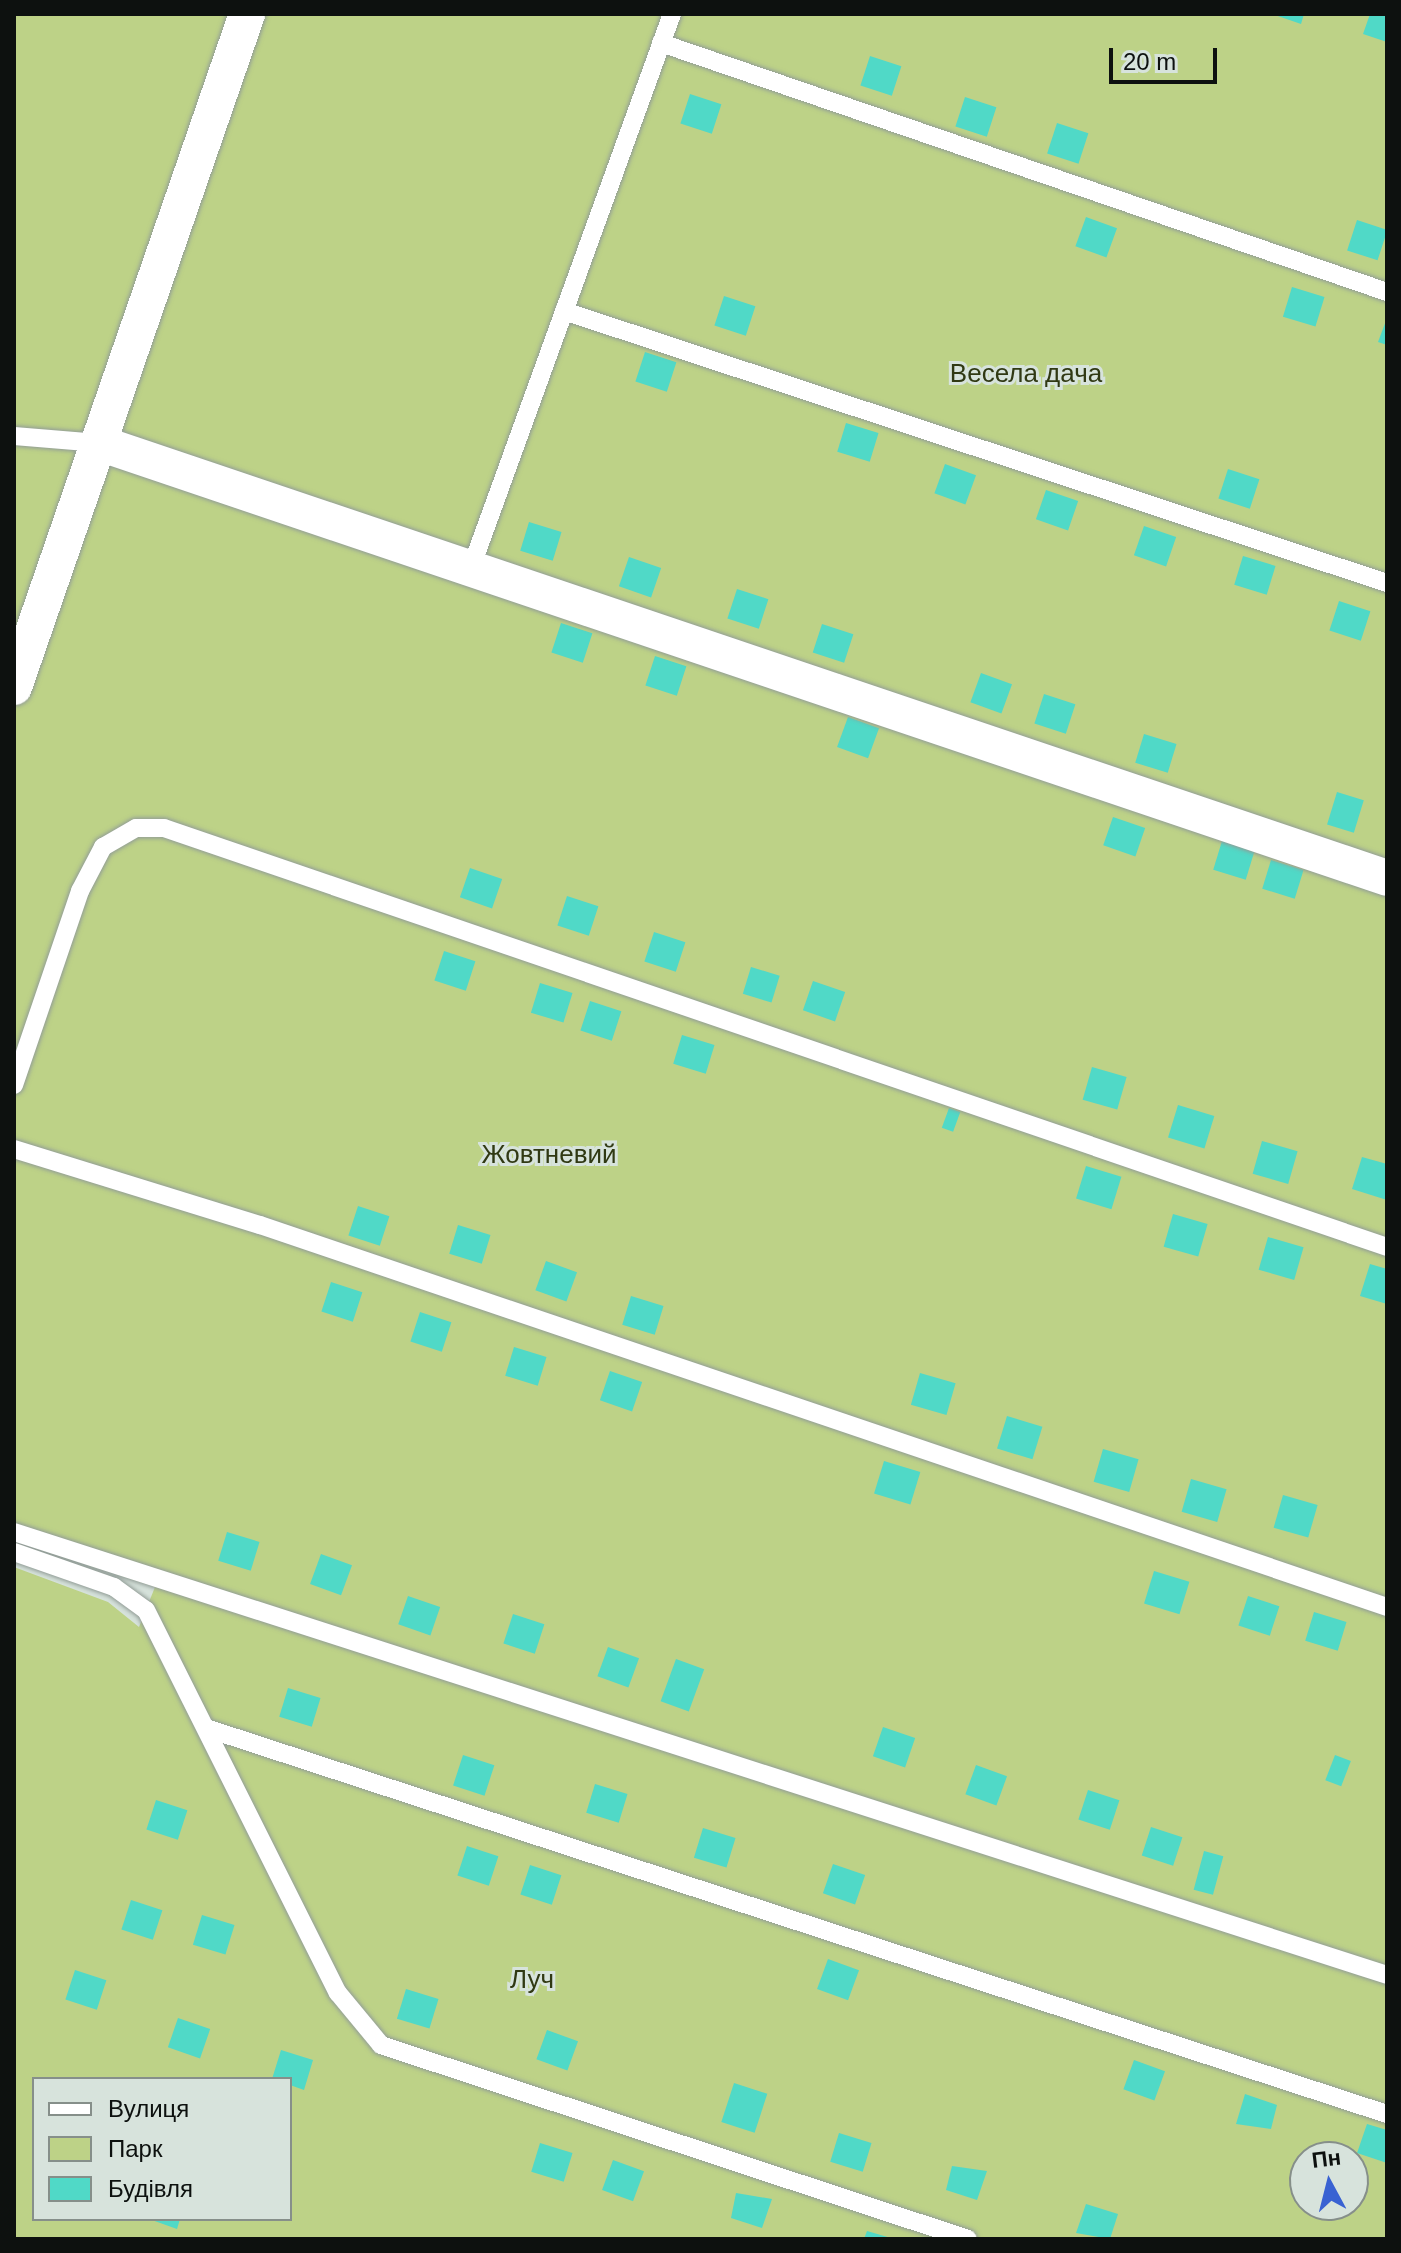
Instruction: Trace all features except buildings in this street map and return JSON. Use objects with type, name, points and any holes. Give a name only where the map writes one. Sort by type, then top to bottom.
[{"type":"street","points":[[14,687],[247,14]]},
{"type":"street","points":[[99,443],[1387,878]]},
{"type":"lane","points":[[471,568],[672,14]]},
{"type":"lane","points":[[661,43],[1387,292]]},
{"type":"lane","points":[[564,311],[1387,583]]},
{"type":"lane","points":[[14,436],[99,443]]},
{"type":"lane","points":[[14,1085],[80,891],[103,847],[136,828],[164,828],[1387,1247]]},
{"type":"lane","points":[[14,1149],[260,1225],[1387,1607]]},
{"type":"lane","points":[[14,1532],[1387,1975]]},
{"type":"lane","points":[[14,1552],[114,1587],[146,1610],[209,1729],[338,1993],[381,2045],[968,2239]]},
{"type":"lane","points":[[209,1729],[1387,2114]]},
{"type":"green space","points":[[14,14],[1387,14],[1387,2239],[14,2239],[14,1567],[108,1602],[139,1627],[155,1587],[14,1541]]},
{"type":"park label","name":"Весела дача","points":[[1026,374]]},
{"type":"park label","name":"Жовтневий","points":[[549,1155]]},
{"type":"park label","name":"Луч","points":[[532,1980]]}]
